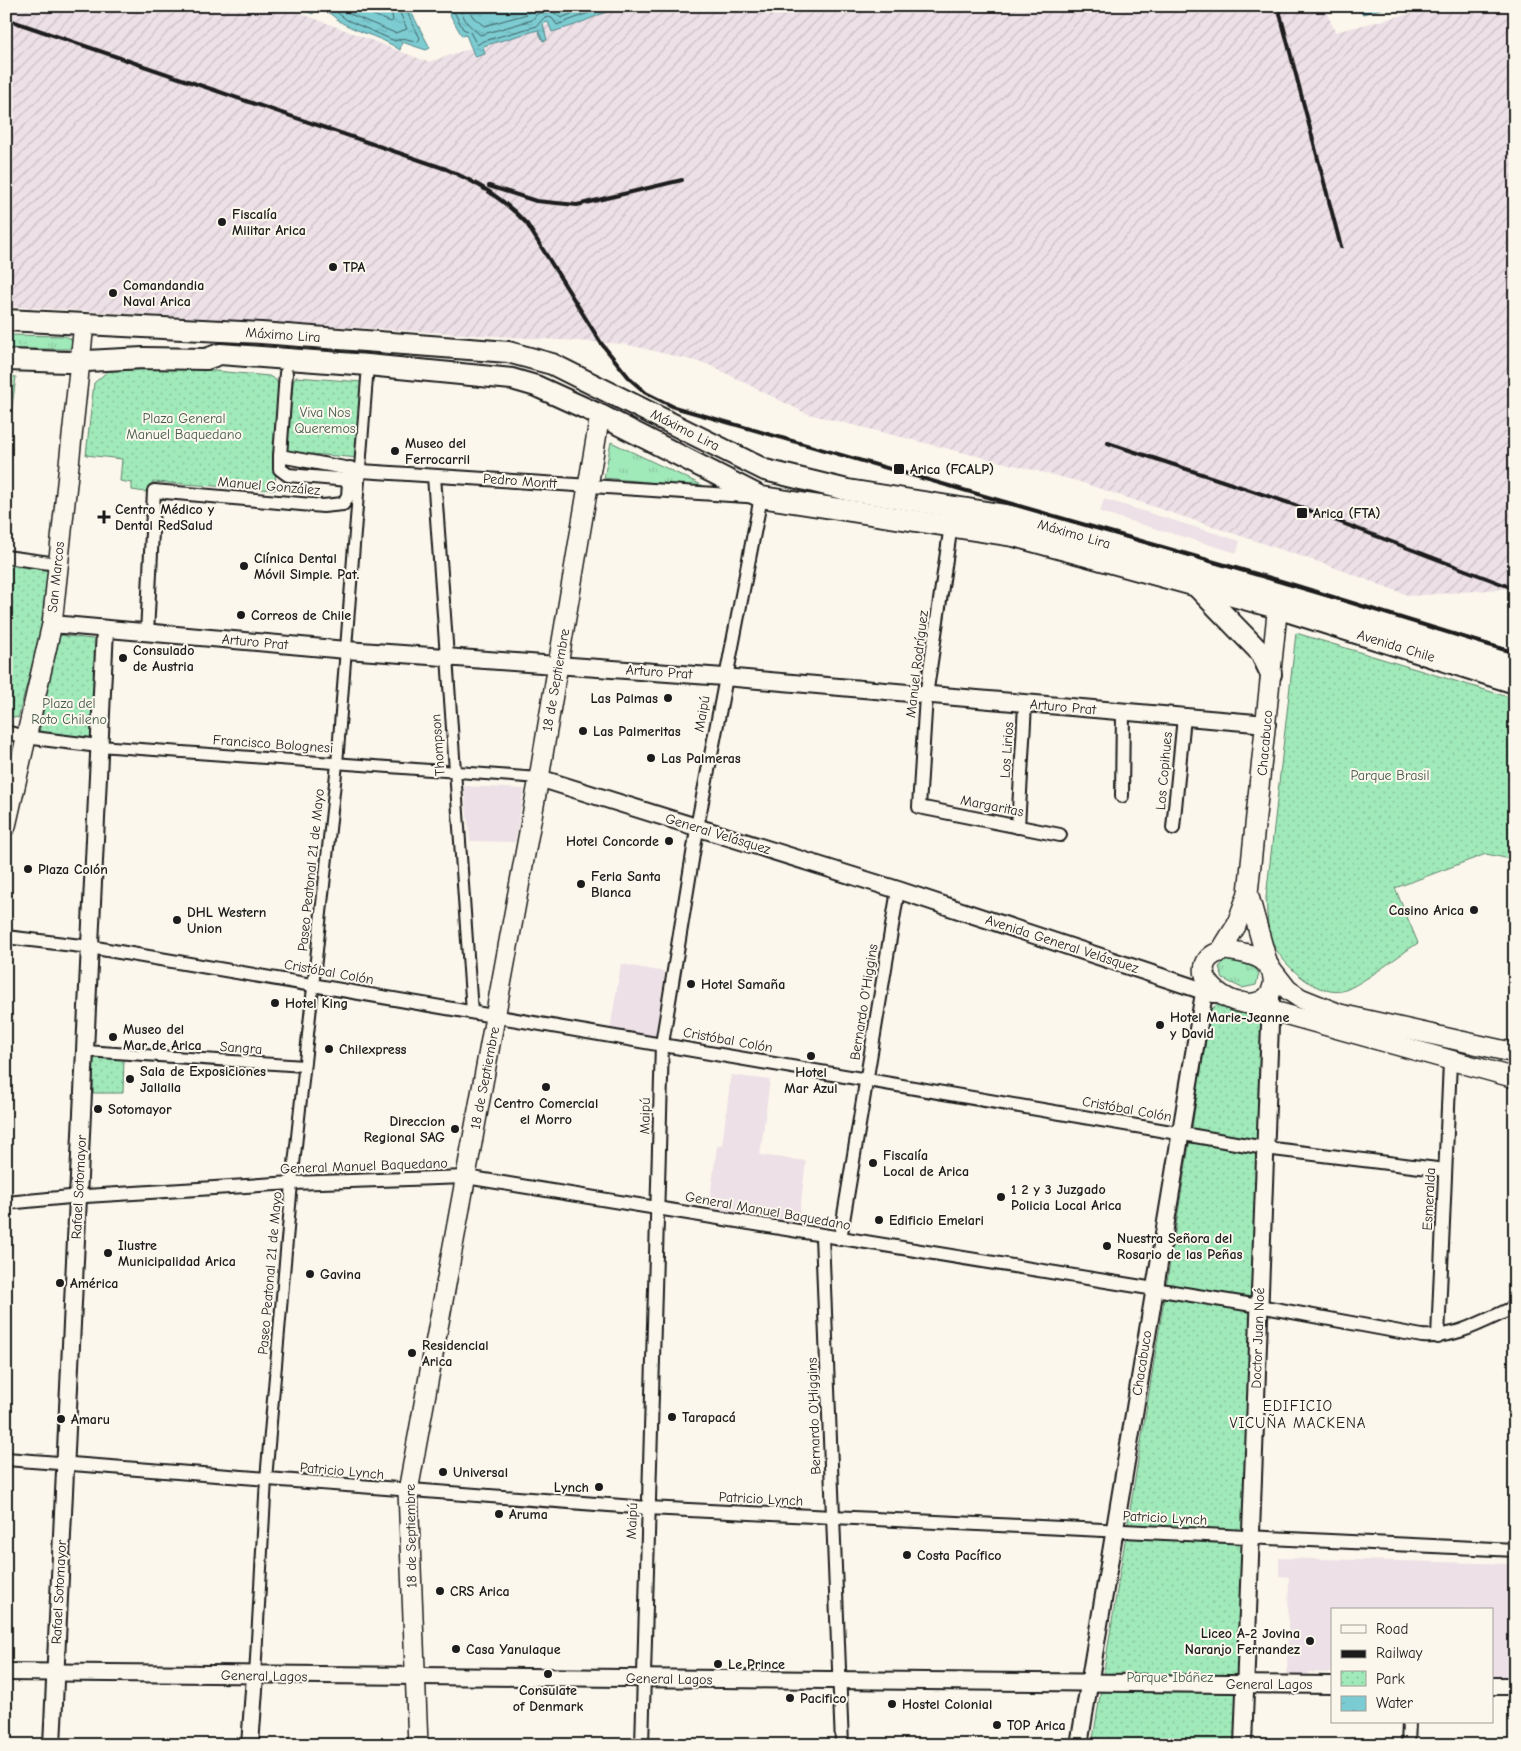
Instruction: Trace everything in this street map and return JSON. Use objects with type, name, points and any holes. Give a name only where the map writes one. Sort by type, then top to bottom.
[{"type":"main road","points":[[6,320],[84,324]]},
{"type":"main road","name":"San Marcos","points":[[6,826],[52,624],[84,324]]},
{"type":"main road","name":"Máximo Lira","points":[[84,324],[271,334],[508,352],[552,364],[765,470],[847,490],[1017,517],[1278,600]]},
{"type":"main road","name":"Máximo Lira","points":[[81,362],[143,358],[206,359],[220,354],[368,365],[512,379],[536,386],[600,415],[761,497],[1014,536],[1196,586],[1278,600]]},
{"type":"main road","name":"Máximo Lira","points":[[206,359],[219,366],[286,373],[358,377],[368,365]]},
{"type":"main road","points":[[6,360],[81,362]]},
{"type":"main road","name":"18 de Septiembre","points":[[418,1745],[408,1491],[539,778],[600,415]]},
{"type":"main road","points":[[1196,586],[1260,653],[1271,674]]},
{"type":"main road","name":"Avenida Chile","points":[[1278,600],[1515,663]]},
{"type":"main road","name":"Avenida Chile","points":[[1278,600],[1515,683]]},
{"type":"main road","name":"Chacabuco","points":[[1220,952],[1236,926],[1248,893],[1278,600]]},
{"type":"main road","name":"Chacabuco","points":[[1248,893],[1269,966]]},
{"type":"main road","points":[[1515,1053],[1340,1014],[1300,998],[1280,983],[1269,966],[1259,958],[1248,954],[1225,950],[1220,952],[1207,964],[1204,974],[1206,986],[1234,1000],[1271,1001],[1450,1062],[1515,1078]]},
{"type":"main road","points":[[1269,966],[1274,980],[1271,1001]]},
{"type":"street","name":"Paseo Peatonal 21 de Mayo","points":[[255,1676],[266,1480],[292,1184],[337,764],[346,650],[353,473],[368,365]]},
{"type":"street","name":"Pedro Montt","points":[[286,373],[280,456],[353,473],[434,476],[761,497]]},
{"type":"street","name":"Manuel González","points":[[147,634],[154,491],[323,506],[343,504],[348,496],[353,473]]},
{"type":"street","name":"Thompson","points":[[434,476],[472,1012]]},
{"type":"street","name":"Maipú","points":[[642,1745],[662,1044],[724,677],[761,497]]},
{"type":"street","name":"Manuel Rodríguez","points":[[919,807],[926,696],[952,525]]},
{"type":"street","points":[[6,557],[57,564]]},
{"type":"street","name":"Arturo Prat","points":[[52,624],[147,634],[346,650],[724,677],[1025,705],[1266,724]]},
{"type":"street","name":"Rafael Sotomayor","points":[[52,1745],[105,630]]},
{"type":"street","name":"Los Lirios","points":[[1018,827],[1025,705]]},
{"type":"street","points":[[1122,796],[1123,712]]},
{"type":"street","name":"Los Copihues","points":[[1173,828],[1184,717]]},
{"type":"street","name":"Francisco Bolognesi","points":[[6,732],[25,737],[100,746],[539,778]]},
{"type":"street","name":"General Velásquez","points":[[539,778],[898,890]]},
{"type":"street","name":"Margaritas","points":[[919,807],[1060,835]]},
{"type":"street","name":"Avenida General Velásquez","points":[[898,890],[1206,986]]},
{"type":"street","name":"Bernardo O'Higgins","points":[[840,1238],[898,890]]},
{"type":"street","name":"Cristóbal Colón","points":[[6,937],[90,947],[1265,1148],[1445,1170]]},
{"type":"street","name":"Chacabuco","points":[[1079,1745],[1206,986]]},
{"type":"street","name":"Doctor Juan Noé","points":[[1243,1745],[1271,1001]]},
{"type":"street","name":"Sangra","points":[[86,1051],[304,1066]]},
{"type":"street","name":"Esmeralda","points":[[1438,1337],[1450,1062]]},
{"type":"street","name":"General Manuel Baquedano","points":[[6,1203],[79,1196],[292,1184],[466,1177],[1259,1306],[1438,1337],[1464,1330],[1515,1307]]},
{"type":"street","name":"Bernardo O'Higgins","points":[[822,1236],[842,1745]]},
{"type":"street","name":"Patricio Lynch","points":[[6,1459],[648,1508],[1515,1550]]},
{"type":"street","name":"General Lagos","points":[[6,1672],[255,1676],[1331,1685]]},
{"type":"street","points":[[250,1745],[255,1676]]},
{"type":"street","points":[[1494,1686],[1515,1686]]},
{"type":"street","points":[[1408,1745],[1409,1724]]},
{"type":"shaded area","points":[[6,6],[282,6],[428,62],[606,6],[1324,6],[1335,32],[1441,6],[1507,6],[1515,29],[1515,588],[1410,596],[1330,566],[1077,481],[805,413],[707,364],[625,344],[6,306]]},
{"type":"shaded area","points":[[1104,499],[1240,541],[1237,553],[1100,512]]},
{"type":"shaded area","points":[[464,786],[524,789],[515,842],[470,841]]},
{"type":"shaded area","points":[[621,964],[665,972],[655,1038],[610,1030]]},
{"type":"shaded area","points":[[731,1075],[770,1080],[760,1155],[806,1161],[798,1226],[708,1214],[717,1146],[722,1146]]},
{"type":"shaded area","name":"Liceo A-2 Jovina Naranjo Fernandez","points":[[1279,1558],[1515,1564],[1515,1677],[1494,1677],[1494,1608],[1331,1608],[1331,1673],[1308,1672],[1307,1678],[1287,1677],[1289,1577],[1279,1576]]},
{"type":"green space","points":[[6,335],[65,336],[71,339],[73,346],[68,349],[6,349]]},
{"type":"green space","name":"Plaza General Manuel Baquedano","points":[[183,368],[269,376],[276,380],[280,388],[275,490],[153,482],[145,492],[132,490],[132,483],[120,481],[122,459],[86,455],[94,383],[108,371]]},
{"type":"green space","points":[[6,376],[16,377],[6,451]]},
{"type":"green space","name":"Viva Nos Queremos","points":[[296,377],[362,382],[360,458],[287,452],[293,382]]},
{"type":"green space","points":[[611,442],[708,488],[604,478]]},
{"type":"green space","points":[[6,563],[48,568],[43,624],[18,718],[6,715]]},
{"type":"green space","name":"Parque Brasil","points":[[1296,633],[1515,699],[1515,860],[1486,854],[1395,888],[1418,943],[1366,979],[1348,989],[1337,992],[1314,985],[1292,969],[1275,949],[1268,924],[1266,898]]},
{"type":"green space","name":"Plaza del Roto Chileno","points":[[58,635],[100,640],[91,742],[39,733]]},
{"type":"green space","points":[[1227,959],[1254,966],[1259,974],[1256,985],[1242,988],[1223,979],[1219,967]]},
{"type":"green space","name":"Parque Ibáñez","points":[[1218,1004],[1256,1015],[1261,1021],[1235,1745],[1092,1745],[1211,1009]]},
{"type":"green space","points":[[94,1055],[124,1056],[123,1093],[93,1093]]},
{"type":"water","points":[[293,6],[408,6],[430,48],[426,50],[402,42],[400,50],[387,42],[342,23],[325,11],[315,9],[313,14]]},
{"type":"water","points":[[445,6],[631,6],[611,10],[552,32],[548,22],[543,24],[547,40],[543,41],[538,30],[483,46],[485,54],[475,57],[466,35],[462,36]]},
{"type":"water","points":[[1350,6],[1391,6],[1363,14]]},
{"type":"railway","points":[[1278,6],[1341,247]]},
{"type":"railway","points":[[6,19],[446,169],[469,180],[509,206],[527,224],[601,343],[631,380],[646,393],[674,407],[1281,581],[1515,653]]},
{"type":"railway","points":[[489,186],[536,201],[577,205],[682,180]]},
{"type":"railway","points":[[1108,443],[1295,505],[1515,589]]},
{"type":"place","name":"Fiscalía Militar Arica","points":[[222,222]]},
{"type":"place","name":"TPA","points":[[333,267]]},
{"type":"place","name":"Comandandia Naval Arica","points":[[113,293]]},
{"type":"place","name":"Museo del Ferrocarril","points":[[395,451]]},
{"type":"place","name":"Arica (FCALP)","points":[[899,469]]},
{"type":"place","name":"Arica (FTA)","points":[[1302,513]]},
{"type":"place","name":"Centro Médico y Dental RedSalud","points":[[104,517]]},
{"type":"place","name":"Clínica Dental Móvil Simple. Pat.","points":[[244,566]]},
{"type":"place","name":"Correos de Chile","points":[[241,615]]},
{"type":"place","name":"Consulado de Austria","points":[[123,658]]},
{"type":"place","name":"Las Palmas","points":[[668,698]]},
{"type":"place","name":"Las Palmeritas","points":[[583,731]]},
{"type":"place","name":"Las Palmeras","points":[[651,758]]},
{"type":"place","name":"Hotel Concorde","points":[[669,841]]},
{"type":"place","name":"Plaza Colón","points":[[28,869]]},
{"type":"place","name":"Feria Santa Blanca","points":[[581,884]]},
{"type":"place","name":"Casino Arica","points":[[1474,910]]},
{"type":"place","name":"DHL Western Union","points":[[177,920]]},
{"type":"place","name":"Hotel Samaña","points":[[691,984]]},
{"type":"place","name":"Hotel King","points":[[275,1003]]},
{"type":"place","name":"Hotel Marie-Jeanne y David","points":[[1160,1025]]},
{"type":"place","name":"Museo del Mar de Arica","points":[[113,1037]]},
{"type":"place","name":"Chilexpress","points":[[329,1049]]},
{"type":"place","name":"Hotel Mar Azul","points":[[811,1056]]},
{"type":"place","name":"Sala de Exposiciones Jallalla","points":[[130,1079]]},
{"type":"place","name":"Centro Comercial el Morro","points":[[546,1087]]},
{"type":"place","name":"Sotomayor","points":[[98,1109]]},
{"type":"place","name":"Direccion Regional SAG","points":[[455,1129]]},
{"type":"place","name":"Fiscalía Local de Arica","points":[[873,1163]]},
{"type":"place","name":"1 2 y 3 Juzgado Policia Local Arica","points":[[1001,1197]]},
{"type":"place","name":"Edificio Emelari","points":[[879,1220]]},
{"type":"place","name":"Nuestra Señora del Rosario de las Peñas","points":[[1107,1246]]},
{"type":"place","name":"Ilustre Municipalidad Arica","points":[[108,1253]]},
{"type":"place","name":"Gavina","points":[[310,1274]]},
{"type":"place","name":"América","points":[[60,1283]]},
{"type":"place","name":"Residencial Arica","points":[[412,1353]]},
{"type":"place","name":"Tarapacá","points":[[672,1417]]},
{"type":"place","name":"Amaru","points":[[61,1419]]},
{"type":"place","name":"Universal","points":[[443,1472]]},
{"type":"place","name":"Lynch","points":[[599,1487]]},
{"type":"place","name":"Aruma","points":[[499,1514]]},
{"type":"place","name":"Costa Pacífico","points":[[907,1555]]},
{"type":"place","name":"CRS Arica","points":[[440,1591]]},
{"type":"place","name":"Liceo A-2 Jovina Naranjo Fernandez","points":[[1310,1641]]},
{"type":"place","name":"Casa Yanulaque","points":[[456,1649]]},
{"type":"place","name":"Le Prince","points":[[718,1664]]},
{"type":"place","name":"Consulate of Denmark","points":[[548,1674]]},
{"type":"place","name":"Pacifico","points":[[790,1698]]},
{"type":"place","name":"Hostel Colonial","points":[[892,1704]]},
{"type":"place","name":"TOP Arica","points":[[997,1725]]},
{"type":"district","name":"EDIFICIO VICUÑA MACKENA","points":[[1298,1414]]}]
